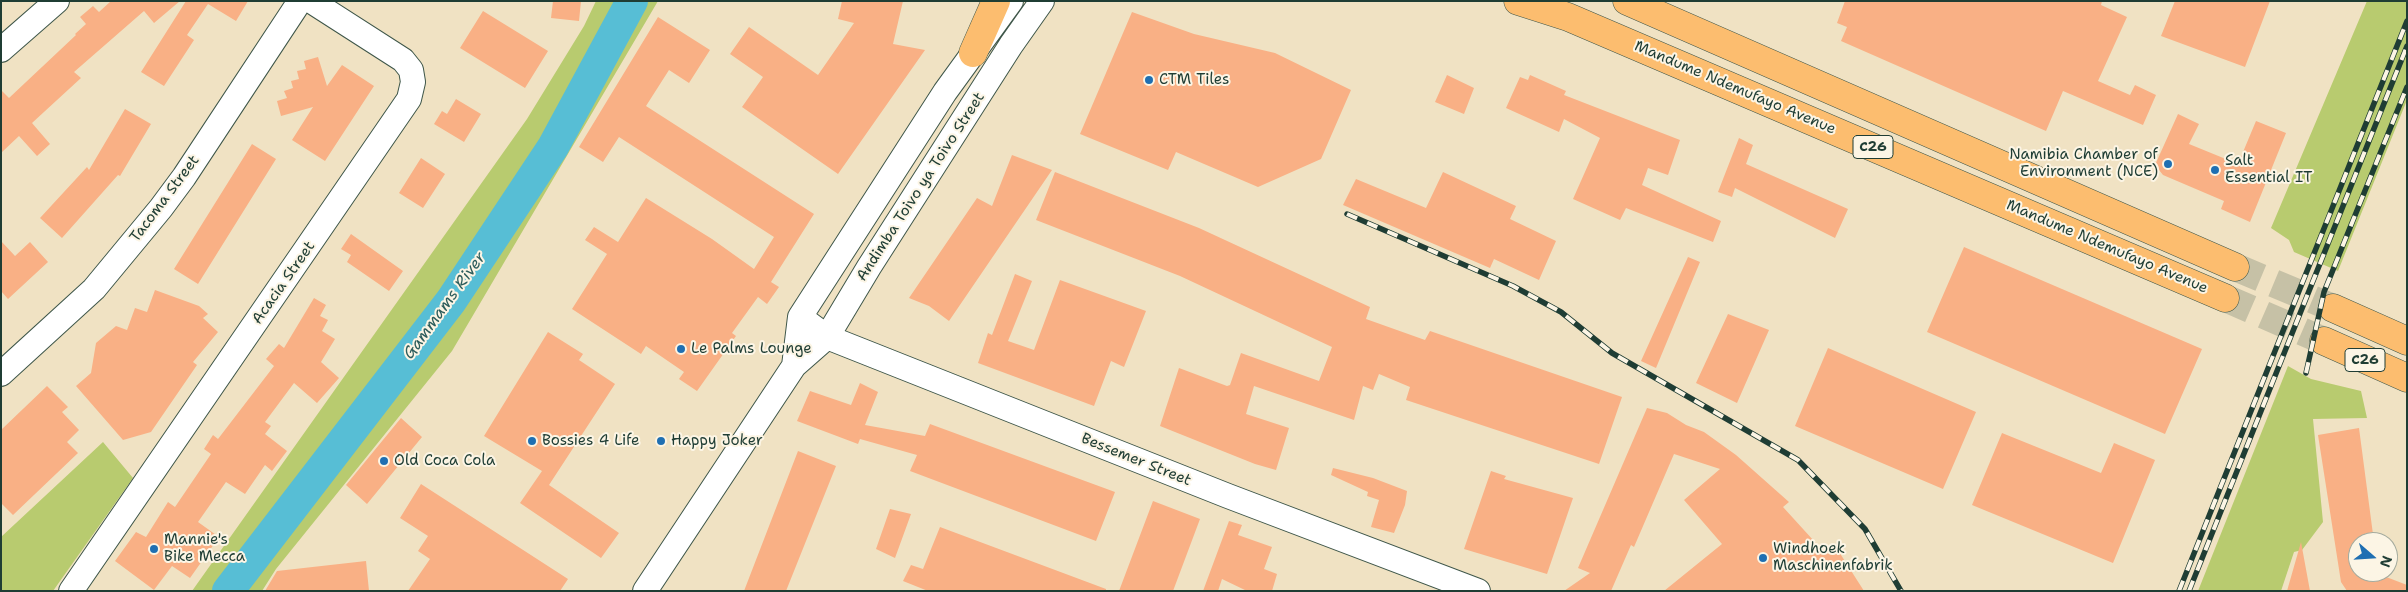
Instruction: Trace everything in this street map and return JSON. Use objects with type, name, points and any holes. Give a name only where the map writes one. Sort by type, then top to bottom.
[{"type":"main road","points":[[973,53],[996,1]]},
{"type":"main road","name":"Mandume Ndemufayo Avenue","points":[[1518,1],[1559,9],[2225,298]]},
{"type":"main road","name":"C26","points":[[1627,1],[2236,267]]},
{"type":"main road","name":"C26","points":[[2332,308],[2407,340]]},
{"type":"main road","name":"C26","points":[[2324,341],[2407,378]]},
{"type":"street","points":[[1,50],[57,1]]},
{"type":"street","name":"Tacoma Street","points":[[1,374],[94,289],[161,208],[184,177],[300,1]]},
{"type":"street","name":"Acacia Street","points":[[70,591],[409,99],[413,82],[411,70],[403,60],[311,1]]},
{"type":"street","name":"Andimba Toivo ya Toivo Street","points":[[794,366],[800,317],[945,92],[1011,1]]},
{"type":"street","name":"Andimba Toivo ya Toivo Street","points":[[645,591],[794,366],[827,337],[868,267],[1011,45],[1042,1]]},
{"type":"street","name":"Bessemer Street","points":[[800,317],[827,337],[1228,496],[1478,591]]},
{"type":"green space","points":[[596,1],[658,1],[452,351],[276,569],[262,591],[192,591],[527,119],[584,26]]},
{"type":"green space","points":[[2367,1],[2407,1],[2407,100],[2338,271],[2294,252],[2289,240],[2271,228]]},
{"type":"green space","points":[[2288,366],[2311,379],[2361,391],[2367,418],[2313,419],[2323,522],[2302,550],[2294,552],[2281,591],[2198,591]]},
{"type":"green space","points":[[103,442],[133,478],[53,591],[1,591],[1,537]]},
{"type":"building","points":[[111,1],[180,1],[154,23],[144,11],[74,72],[81,78],[32,123],[50,144],[37,156],[19,136],[1,153],[1,90],[9,98],[86,24],[80,17],[93,6],[99,12]]},
{"type":"building","points":[[186,1],[248,1],[236,21],[208,4],[187,35],[194,40],[164,86],[141,72]]},
{"type":"building","points":[[553,1],[581,1],[579,21],[551,18]]},
{"type":"building","points":[[842,1],[903,1],[893,44],[925,50],[838,174],[742,107],[763,77],[730,54],[749,27],[818,75],[854,23],[838,19]]},
{"type":"building","points":[[1845,1],[2102,1],[2101,5],[2127,17],[2098,81],[2130,95],[2135,85],[2156,95],[2143,125],[2063,91],[2046,131],[1841,41],[1847,27],[1837,23]]},
{"type":"building","points":[[2175,1],[2270,1],[2245,67],[2161,36]]},
{"type":"building","points":[[483,11],[548,51],[525,88],[460,48]]},
{"type":"building","points":[[1132,12],[1194,34],[1275,53],[1351,90],[1321,159],[1258,187],[1176,152],[1168,170],[1080,134]]},
{"type":"building","points":[[658,17],[710,50],[689,83],[669,70],[646,106],[814,214],[771,282],[779,287],[767,304],[758,297],[732,333],[736,336],[697,391],[679,379],[684,372],[646,346],[641,354],[572,309],[607,254],[585,240],[594,227],[618,242],[646,198],[712,239],[754,269],[774,237],[619,137],[603,162],[579,147]]},
{"type":"building","points":[[318,57],[327,86],[342,65],[374,86],[325,161],[292,140],[313,107],[281,116],[277,101],[287,98],[284,91],[293,88],[291,81],[299,79],[297,71],[306,69],[304,61]]},
{"type":"building","points":[[1447,75],[1474,88],[1464,114],[1435,102]]},
{"type":"building","points":[[1530,75],[1566,91],[1564,95],[1680,140],[1668,175],[1648,168],[1642,185],[1721,221],[1713,242],[1626,208],[1620,220],[1573,199],[1600,138],[1564,119],[1559,132],[1506,108],[1520,77],[1528,80]]},
{"type":"building","points":[[456,99],[481,114],[464,142],[434,124],[442,111],[447,114]]},
{"type":"building","points":[[125,109],[151,124],[120,176],[118,175],[62,238],[40,218],[87,167],[89,170]]},
{"type":"building","name":"Salt Essential IT","points":[[2178,114],[2199,124],[2189,144],[2238,164],[2256,121],[2286,133],[2250,222],[2221,209],[2224,201],[2163,175],[2155,165]]},
{"type":"building","points":[[1739,138],[1753,145],[1746,164],[1848,209],[1835,238],[1735,188],[1732,197],[1718,192]]},
{"type":"building","points":[[252,144],[276,159],[198,284],[174,269]]},
{"type":"building","points":[[1012,155],[1052,170],[949,321],[929,306],[909,298],[977,198],[992,206]]},
{"type":"building","points":[[421,158],[445,174],[423,208],[399,193]]},
{"type":"building","points":[[1055,172],[1199,228],[1370,307],[1366,319],[1425,340],[1430,331],[1622,397],[1599,464],[1406,400],[1410,387],[1379,374],[1373,390],[1363,386],[1354,420],[1254,386],[1246,414],[1289,428],[1276,470],[1255,464],[1160,426],[1179,368],[1227,386],[1230,385],[1241,353],[1319,381],[1332,347],[1180,276],[1036,220]]},
{"type":"building","points":[[1443,172],[1516,206],[1510,219],[1556,241],[1539,280],[1494,259],[1490,268],[1343,205],[1356,179],[1426,208]]},
{"type":"building","points":[[351,234],[403,271],[389,291],[347,262],[351,255],[341,249]]},
{"type":"building","points":[[1,241],[15,256],[30,242],[48,262],[8,299],[1,291]]},
{"type":"building","points":[[1964,247],[2202,349],[2165,434],[1927,332]]},
{"type":"building","points":[[1688,257],[1700,262],[1656,368],[1641,361]]},
{"type":"building","points":[[1015,274],[1032,281],[1008,341],[1034,350],[1060,280],[1146,311],[1124,367],[1111,361],[1094,406],[978,363],[988,333],[992,335]]},
{"type":"building","points":[[155,290],[199,306],[208,314],[203,318],[218,332],[193,362],[197,365],[151,432],[123,440],[76,386],[91,373],[96,343],[116,326],[127,330],[135,308],[147,312]]},
{"type":"building","points":[[314,298],[326,305],[320,316],[328,320],[322,331],[335,339],[321,362],[339,378],[317,403],[294,383],[265,422],[271,426],[265,434],[287,451],[272,471],[265,465],[245,494],[226,482],[198,522],[219,537],[190,578],[172,566],[154,590],[115,561],[136,532],[146,537],[168,502],[175,507],[211,454],[204,449],[213,435],[218,439],[274,366],[266,359],[279,344],[284,348]]},
{"type":"building","points":[[1728,314],[1769,330],[1737,403],[1696,383]]},
{"type":"building","points":[[548,332],[583,354],[579,360],[615,384],[549,485],[619,533],[601,558],[520,503],[542,471],[484,436]]},
{"type":"building","points":[[1828,348],[1976,412],[1943,489],[1795,426]]},
{"type":"building","points":[[860,383],[878,392],[865,425],[925,436],[930,424],[1115,492],[1096,541],[910,471],[917,455],[860,439],[858,444],[797,421],[810,391],[851,405]]},
{"type":"building","points":[[47,386],[68,407],[62,412],[79,430],[67,442],[78,453],[13,515],[1,503],[1,430]]},
{"type":"building","points":[[1647,408],[1667,413],[1686,425],[1704,432],[1736,455],[1789,502],[1783,507],[1824,552],[1834,544],[1864,591],[1664,591],[1722,544],[1684,500],[1720,469],[1674,454],[1634,547],[1631,545],[1611,591],[1564,591],[1590,573],[1578,568]]},
{"type":"building","name":"Old Coca Cola","points":[[401,418],[422,437],[367,504],[346,485]]},
{"type":"building","points":[[2359,428],[2373,532],[2348,532],[2348,582],[2398,582],[2407,585],[2407,591],[2347,591],[2341,582],[2318,435]]},
{"type":"building","points":[[2002,433],[2101,473],[2114,443],[2155,460],[2113,563],[1972,505]]},
{"type":"building","points":[[798,451],[836,466],[786,591],[744,591]]},
{"type":"building","points":[[1333,468],[1373,478],[1407,491],[1405,505],[1394,533],[1371,527],[1379,500],[1367,496],[1368,492],[1331,475]]},
{"type":"building","points":[[1491,471],[1506,476],[1504,479],[1573,498],[1547,574],[1464,549]]},
{"type":"building","points":[[421,484],[568,579],[560,591],[408,591],[430,559],[418,551],[428,536],[400,518]]},
{"type":"building","points":[[1153,501],[1200,519],[1173,591],[1119,591]]},
{"type":"building","points":[[890,509],[911,514],[895,558],[876,549]]},
{"type":"building","points":[[1229,521],[1242,525],[1238,535],[1272,547],[1264,569],[1277,574],[1272,591],[1247,591],[1222,579],[1218,591],[1203,591]]},
{"type":"building","points":[[940,527],[1106,589],[1106,591],[928,591],[903,581],[911,565],[923,569]]},
{"type":"building","points":[[2301,542],[2310,591],[2287,591]]},
{"type":"building","points":[[366,561],[369,591],[265,591],[277,571]]},
{"type":"waterway","name":"Gammams River","points":[[228,591],[451,301],[553,147],[632,1]]},
{"type":"tunnel","points":[[2235,267],[2333,308]]},
{"type":"tunnel","points":[[2225,298],[2324,341]]},
{"type":"railway","points":[[2179,591],[2407,21]]},
{"type":"railway","points":[[2189,591],[2407,46]]},
{"type":"railway","points":[[2306,373],[2324,292],[2407,87]]},
{"type":"railway","points":[[1347,214],[1513,286],[1561,312],[1612,353],[1798,460],[1865,529],[1901,591]]},
{"type":"place","name":"CTM Tiles","points":[[1149,80]]},
{"type":"place","name":"Namibia Chamber of Environment (NCE)","points":[[2168,164]]},
{"type":"place","name":"Salt Essential IT","points":[[2215,170]]},
{"type":"place","name":"Le Palms Lounge","points":[[681,349]]},
{"type":"place","name":"Bossies 4 Life","points":[[532,441]]},
{"type":"place","name":"Happy Joker","points":[[661,441]]},
{"type":"place","name":"Old Coca Cola","points":[[384,461]]},
{"type":"place","name":"Mannie's Bike Mecca","points":[[154,549]]},
{"type":"place","name":"Windhoek Maschinenfabrik","points":[[1763,558]]}]
